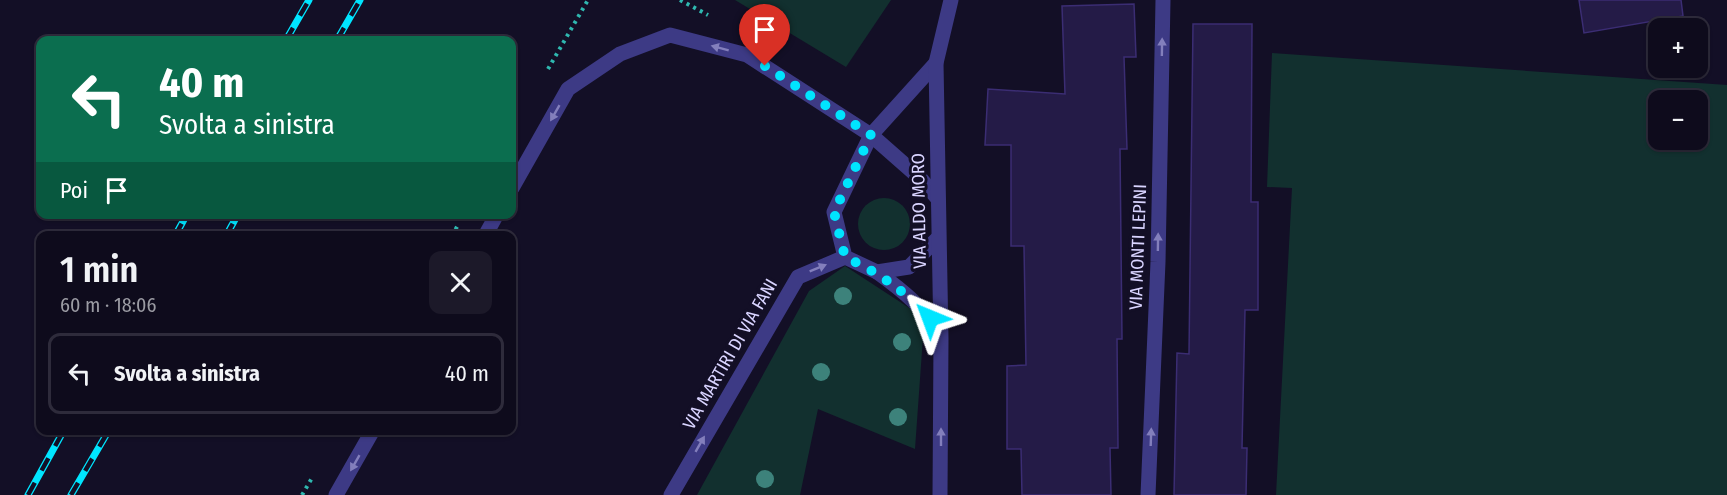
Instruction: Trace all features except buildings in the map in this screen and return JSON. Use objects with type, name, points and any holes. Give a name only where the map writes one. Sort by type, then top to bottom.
[{"type":"street","name":"VIA ALDO MORO","points":[[940,495],[941,339],[936,63],[951,0]]},
{"type":"street","name":"VIA MONTI LEPINI","points":[[1148,495],[1158,262],[1163,0]]},
{"type":"street","points":[[516,181],[568,89],[620,54],[670,35],[747,55],[871,135],[921,179],[938,199]]},
{"type":"street","points":[[936,63],[871,135],[834,212],[845,257],[877,272],[905,293],[930,318],[941,339]]},
{"type":"street","points":[[877,272],[909,267],[938,238]]},
{"type":"street","name":"VIA MARTIRI DI VIA FANI","points":[[671,495],[798,277],[845,257]]},
{"type":"street","points":[[336,495],[370,435]]},
{"type":"green space","points":[[735,0],[891,0],[846,67]]},
{"type":"green space","points":[[1272,53],[1727,85],[1727,495],[1276,495],[1292,188],[1267,187]]},
{"type":"green space","points":[[879,198],[889,198],[898,202],[906,210],[910,224],[906,238],[898,246],[889,250],[879,250],[870,246],[862,238],[858,229],[858,219],[862,210],[870,202]]},
{"type":"green space","points":[[845,266],[920,315],[924,323],[915,449],[818,409],[800,495],[697,495],[809,291]]},
{"type":"railway","points":[[288,36],[309,0]]},
{"type":"railway","points":[[339,36],[360,0]]},
{"type":"railway","points":[[178,231],[184,219]]},
{"type":"railway","points":[[229,231],[235,219]]},
{"type":"railway","points":[[28,495],[61,435]]},
{"type":"railway","points":[[71,495],[106,435]]},
{"type":"route","points":[[765,66],[871,135],[834,212],[845,257],[877,272],[905,293],[930,318]]}]
